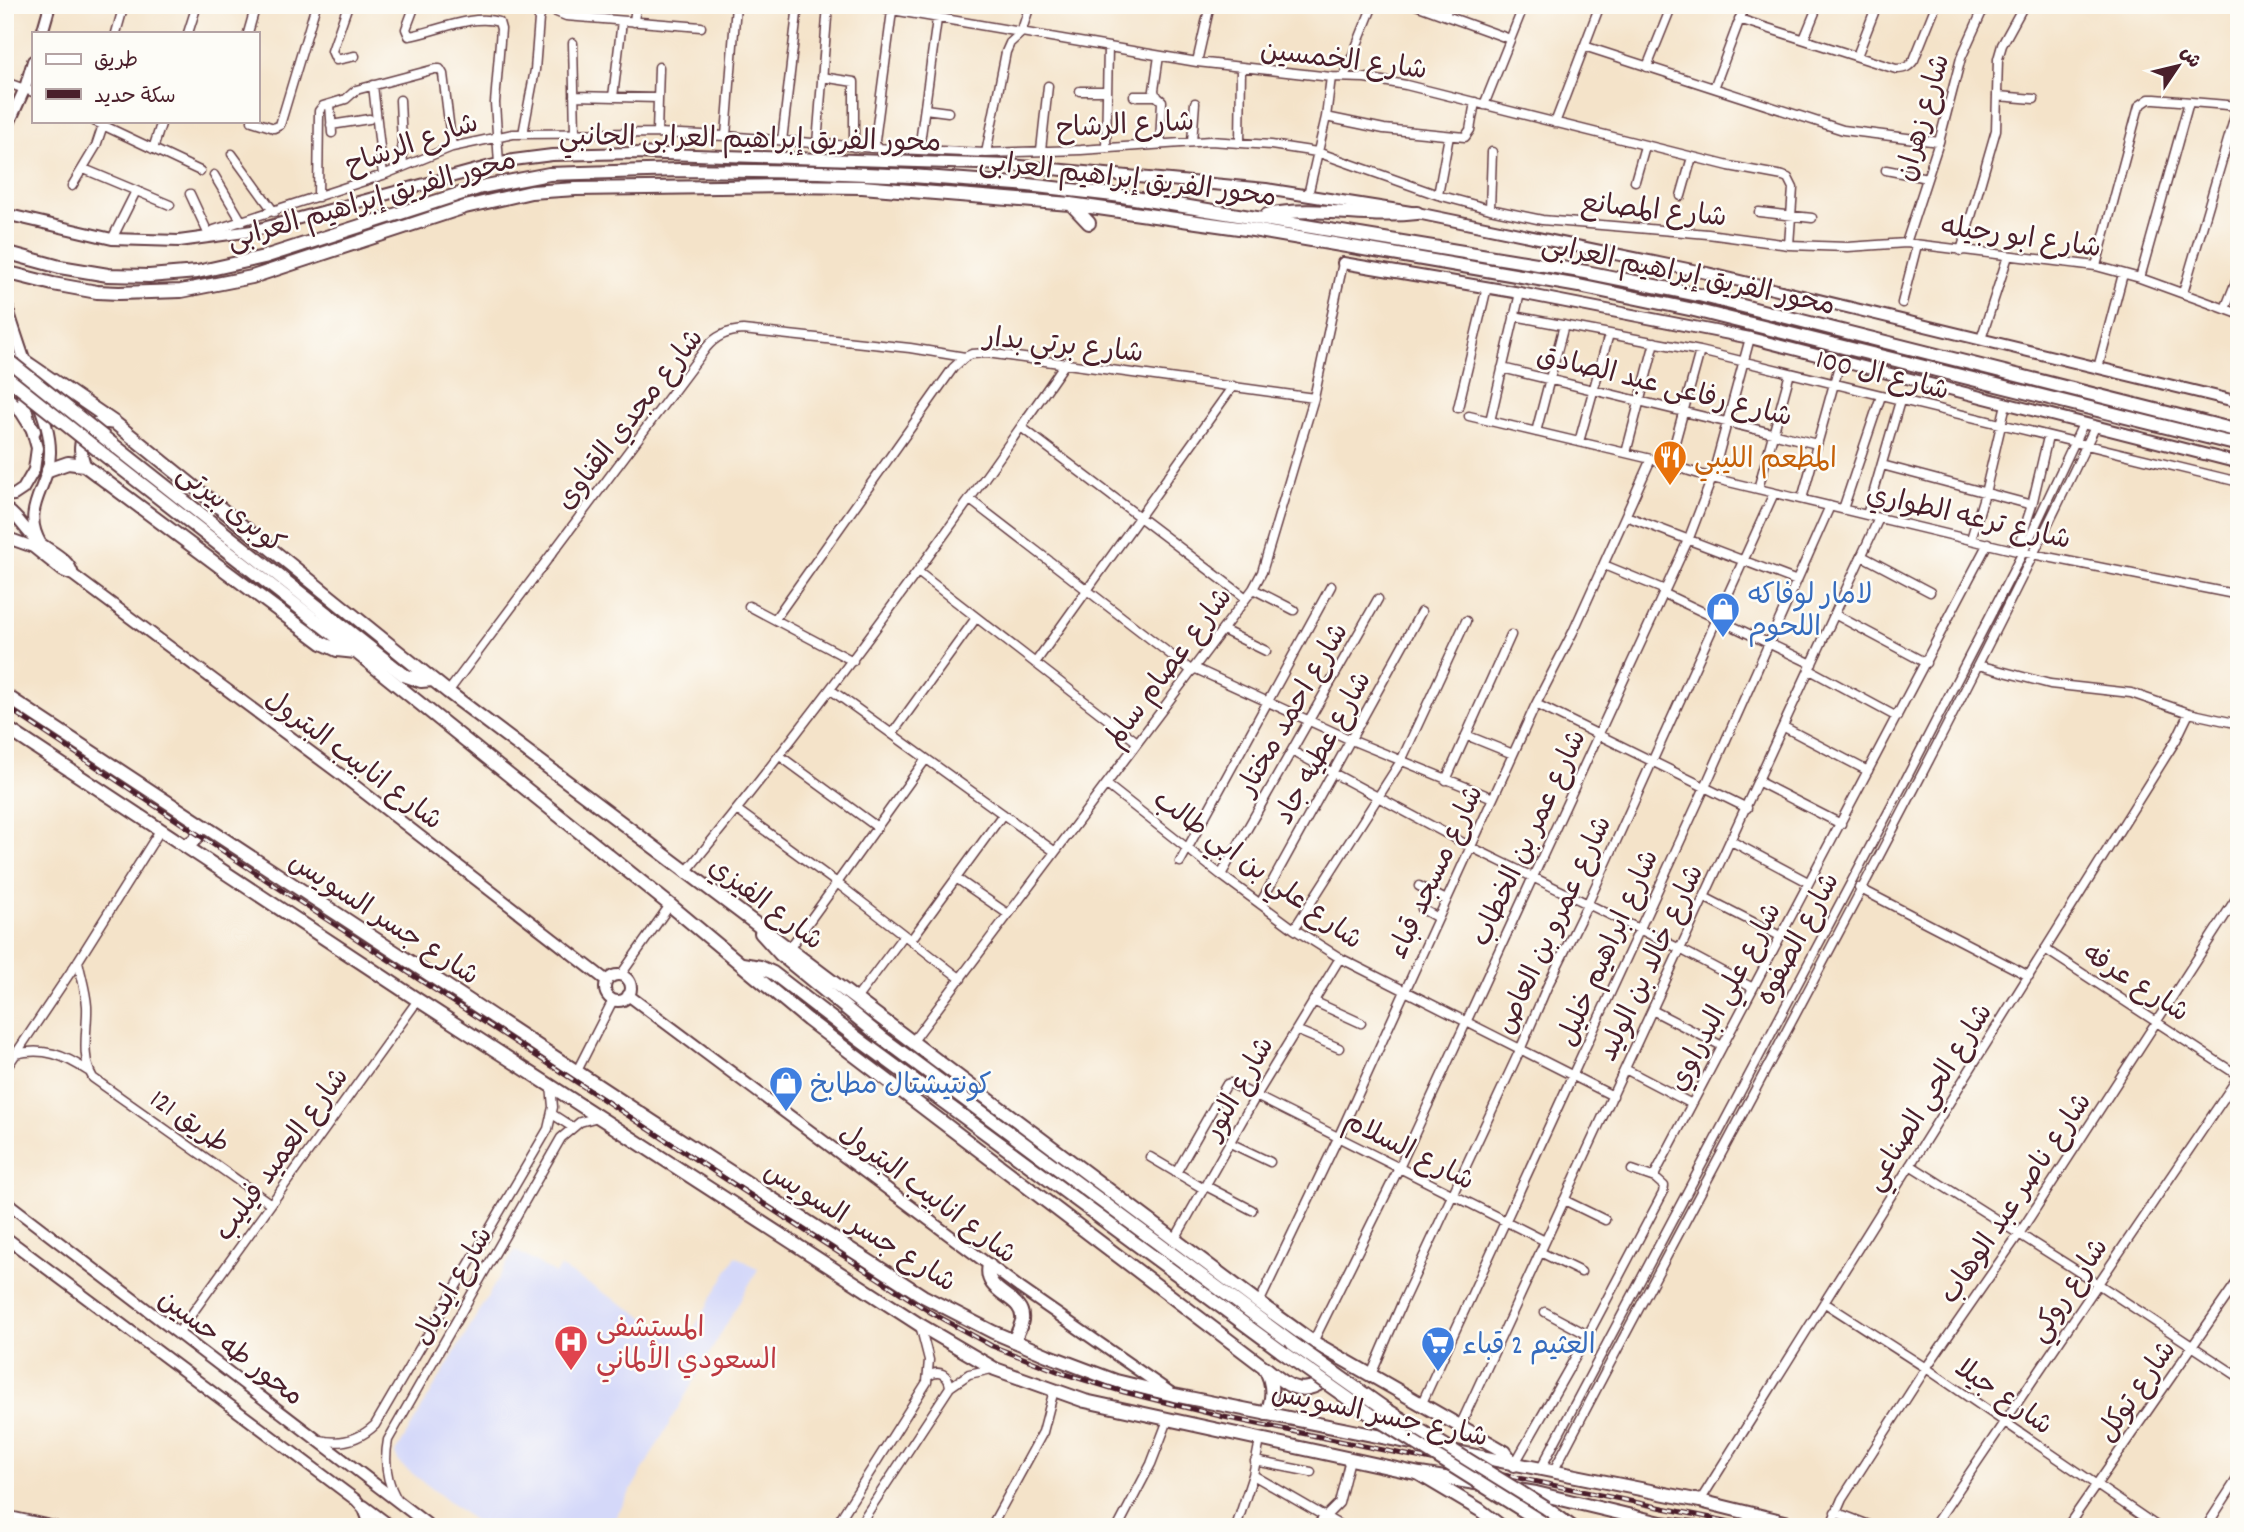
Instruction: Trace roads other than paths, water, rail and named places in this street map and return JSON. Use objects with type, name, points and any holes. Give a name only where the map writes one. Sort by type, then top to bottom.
[{"type":"main road","name":"محور الفريق إبراهيم العرابى","points":[[5,252],[36,262],[108,275],[149,276],[197,272],[264,257],[481,187],[527,177],[679,170],[902,175],[1085,191],[1586,272],[1699,295],[2239,431]]},
{"type":"main road","name":"محور الفريق إبراهيم العرابى","points":[[5,272],[75,289],[119,293],[205,287],[252,277],[465,207],[509,196],[553,190],[823,186],[1070,204],[1253,230],[1604,291],[1754,325],[2239,445]]},
{"type":"main road","points":[[1070,204],[1089,223]]},
{"type":"main road","points":[[1258,218],[1298,211],[1377,216],[1417,213]]},
{"type":"main road","points":[[1751,338],[1754,325]]},
{"type":"main road","name":"كوبرى بيرتى","points":[[5,358],[404,675],[415,680],[433,680]]},
{"type":"main road","points":[[26,362],[115,423],[448,692],[686,872]]},
{"type":"main road","name":"كوبرى بيرتى","points":[[5,376],[356,652],[819,1028],[1292,1388],[1311,1388],[1325,1375],[1327,1362],[1322,1350],[1313,1342]]},
{"type":"main road","points":[[5,396],[22,412],[34,430]]},
{"type":"main road","points":[[84,465],[80,445],[85,432],[95,424],[115,423]]},
{"type":"main road","points":[[48,470],[68,463],[84,465],[322,643],[337,650],[356,652]]},
{"type":"main road","name":"شارع جسر السويس","points":[[5,695],[923,1296],[1014,1342],[1116,1381],[1174,1395],[1700,1501],[1761,1522],[1805,1527]]},
{"type":"main road","name":"شارع جسر السويس","points":[[5,727],[418,1000],[920,1325],[995,1369],[1085,1401],[1168,1420],[1420,1475],[1536,1493],[1661,1523],[1694,1527]]},
{"type":"main road","points":[[185,845],[198,837],[200,830],[197,822]]},
{"type":"main road","points":[[213,864],[214,849],[227,842]]},
{"type":"main road","name":"شارع الفيزي","points":[[686,872],[1313,1342],[1505,1452],[1514,1465]]},
{"type":"main road","points":[[757,926],[768,943],[780,954],[881,1037],[1287,1347],[1377,1419],[1547,1527]]},
{"type":"main road","points":[[741,964],[773,972],[873,1049],[1287,1347],[1517,1489],[1572,1527]]},
{"type":"main road","points":[[989,1265],[988,1275],[992,1284],[1020,1311],[1022,1321],[1014,1342]]},
{"type":"main road","points":[[1264,1367],[1272,1387],[1266,1414]]},
{"type":"main road","points":[[1420,1475],[1480,1510],[1502,1527]]},
{"type":"main road","points":[[1642,1527],[1661,1523]]},
{"type":"street","points":[[41,32],[50,5]]},
{"type":"street","points":[[116,32],[124,5]]},
{"type":"street","points":[[188,32],[197,5]]},
{"type":"street","points":[[248,32],[256,5]]},
{"type":"street","points":[[255,122],[274,128],[281,125],[316,5]]},
{"type":"street","points":[[348,5],[332,51],[337,60],[355,56]]},
{"type":"street","points":[[415,5],[406,29],[407,34],[412,36],[453,25],[494,20],[499,22],[501,29],[496,94],[499,164]]},
{"type":"street","points":[[634,22],[636,5]]},
{"type":"street","points":[[726,136],[736,5]]},
{"type":"street","points":[[782,141],[798,5]]},
{"type":"street","points":[[817,144],[828,5]]},
{"type":"street","name":"شارع الخمسين","points":[[863,5],[1197,62],[1406,85],[1645,146],[1788,178],[1793,188],[1790,245]]},
{"type":"street","points":[[986,153],[1006,52],[1010,43],[1021,33],[1030,5]]},
{"type":"street","points":[[1197,62],[1210,5]]},
{"type":"street","points":[[1344,77],[1373,6],[1354,5]]},
{"type":"street","points":[[1416,5],[1510,39]]},
{"type":"street","points":[[1445,15],[1449,5]]},
{"type":"street","points":[[1326,117],[1384,129],[1460,138],[1469,134],[1479,104],[1524,5]]},
{"type":"street","points":[[1555,123],[1600,5]]},
{"type":"street","points":[[1647,67],[1672,5]]},
{"type":"street","points":[[1714,88],[1745,5]]},
{"type":"street","points":[[1804,39],[1818,5]]},
{"type":"street","points":[[1857,56],[1877,5]]},
{"type":"street","points":[[1739,19],[1896,69],[1910,66],[1914,60],[1936,5]]},
{"type":"street","name":"شارع زهران","points":[[1906,243],[1939,142],[1961,58],[1985,5]]},
{"type":"street","points":[[1961,251],[1996,130],[2000,52],[2024,5]]},
{"type":"street","points":[[523,134],[535,70],[541,7],[566,16],[701,27]]},
{"type":"street","points":[[874,148],[888,9]]},
{"type":"street","points":[[919,150],[937,19]]},
{"type":"street","points":[[613,97],[622,21]]},
{"type":"street","points":[[573,43],[575,133]]},
{"type":"street","points":[[1584,46],[1843,130],[1939,142]]},
{"type":"street","points":[[1106,148],[1108,47]]},
{"type":"street","points":[[1159,56],[1154,90],[1162,101],[1160,144]]},
{"type":"street","points":[[657,133],[659,67]]},
{"type":"street","points":[[1240,143],[1241,67]]},
{"type":"street","points":[[5,132],[29,90],[32,68]]},
{"type":"street","points":[[318,197],[318,113],[321,107],[345,99],[356,90],[440,69],[443,74],[452,147]]},
{"type":"street","points":[[822,77],[854,82],[854,147]]},
{"type":"street","points":[[1308,195],[1326,117],[1331,77]]},
{"type":"street","points":[[5,82],[29,90]]},
{"type":"street","points":[[373,85],[383,175]]},
{"type":"street","points":[[1041,150],[1048,86]]},
{"type":"street","points":[[1080,91],[1106,91]]},
{"type":"street","points":[[574,96],[658,98]]},
{"type":"street","points":[[1134,96],[1157,96]]},
{"type":"street","points":[[1998,96],[2034,99]]},
{"type":"street","points":[[2096,266],[2137,112],[2143,102],[2155,99],[2238,106],[2183,293]]},
{"type":"street","points":[[400,100],[403,167]]},
{"type":"street","points":[[2140,278],[2189,102]]},
{"type":"street","points":[[1192,142],[1195,103]]},
{"type":"street","points":[[330,104],[331,129],[369,119]]},
{"type":"street","points":[[925,109],[948,112]]},
{"type":"street","points":[[96,122],[200,171]]},
{"type":"street","points":[[153,149],[162,122]]},
{"type":"street","points":[[72,186],[84,169],[103,125]]},
{"type":"street","name":"شارع الرشاح","points":[[204,236],[383,175],[452,147],[523,134],[575,133],[726,136],[854,147],[986,153],[1192,142],[1271,145],[1317,152],[1438,195],[1514,215]]},
{"type":"street","points":[[1438,195],[1449,136]]},
{"type":"street","points":[[1635,181],[1645,146]]},
{"type":"street","points":[[1490,209],[1492,152]]},
{"type":"street","name":"محور الفريق إبراهيم العرابى الجانبي","points":[[5,214],[112,239],[157,242],[252,231],[499,164],[552,155],[634,153],[1010,165],[1266,188],[1417,213],[1707,272],[2239,402]]},
{"type":"street","points":[[232,154],[274,212]]},
{"type":"street","points":[[1681,196],[1692,157]]},
{"type":"street","points":[[84,169],[170,205]]},
{"type":"street","points":[[1886,170],[1927,178]]},
{"type":"street","points":[[214,175],[242,222]]},
{"type":"street","points":[[112,239],[136,191]]},
{"type":"street","points":[[190,194],[204,236]]},
{"type":"street","points":[[1759,212],[1812,218]]},
{"type":"street","name":"شارع المصانع","points":[[1514,215],[1790,245]]},
{"type":"street","name":"شارع ابو رجيله","points":[[1790,245],[1848,247],[1906,243],[2096,266],[2140,278],[2239,314]]},
{"type":"street","points":[[1902,303],[1917,245]]},
{"type":"street","points":[[1981,339],[2008,256]]},
{"type":"street","points":[[1343,263],[1520,293],[1751,338],[2239,463]]},
{"type":"street","name":"شارع عصام سالم","points":[[913,1041],[1253,589],[1262,572],[1314,398],[1343,263]]},
{"type":"street","points":[[2098,368],[2123,274]]},
{"type":"street","points":[[2225,309],[2239,274]]},
{"type":"street","points":[[1458,408],[1486,288]]},
{"type":"street","points":[[1490,421],[1520,293]]},
{"type":"street","points":[[5,299],[48,431],[48,470],[34,503],[32,515],[33,527],[41,544]]},
{"type":"street","name":"شارع ال 100","points":[[1514,316],[1700,351],[2239,482]]},
{"type":"street","points":[[1536,432],[1564,325]]},
{"type":"street","name":"شارع مجدي القناوى","points":[[448,692],[716,338],[743,330],[910,348],[965,357]]},
{"type":"street","points":[[5,333],[34,430],[37,456],[31,476],[20,491],[5,496]]},
{"type":"street","points":[[1579,442],[1609,334]]},
{"type":"street","name":"شارع عمر بن الخطاب","points":[[1313,1342],[1399,1168],[1689,538],[1712,478],[1751,338]]},
{"type":"street","points":[[1626,453],[1655,342]]},
{"type":"street","points":[[1669,464],[1700,351]]},
{"type":"street","name":"شارع برتي بدار","points":[[775,619],[953,368],[965,357],[979,353],[1066,362],[1314,398]]},
{"type":"street","name":"شارع الفيزي","points":[[686,872],[831,690],[1066,362]]},
{"type":"street","points":[[1802,499],[1840,362]]},
{"type":"street","name":"شارع رفاعى عبد الصادق","points":[[1502,368],[1817,444]]},
{"type":"street","points":[[1758,489],[1790,373]]},
{"type":"street","points":[[1035,663],[1233,386]]},
{"type":"street","points":[[1843,509],[1881,396]]},
{"type":"street","points":[[1867,515],[1900,401]]},
{"type":"street","points":[[1971,539],[2006,404]]},
{"type":"street","points":[[1469,416],[1651,459]]},
{"type":"street","name":"شارع الصفوه","points":[[1547,1471],[1559,1437],[1851,883],[2083,424]]},
{"type":"street","points":[[1021,427],[1246,598]]},
{"type":"street","name":"شارع الصفوه","points":[[1547,1471],[1568,1442],[1861,888],[2034,555],[2095,427]]},
{"type":"street","points":[[2020,552],[2048,437]]},
{"type":"street","name":"شارع ترعه الطواري","points":[[1651,459],[1712,478],[2020,552],[2239,595]]},
{"type":"street","name":"شارع مسجد قباء","points":[[1259,1303],[1338,1138],[1651,459]]},
{"type":"street","points":[[1882,465],[2032,505]]},
{"type":"street","name":"شارع عمرو بن العاص","points":[[1371,1375],[1774,493]]},
{"type":"street","points":[[969,499],[1193,670],[1351,740],[1493,798]]},
{"type":"street","name":"شارع ابراهيم خليل","points":[[1421,1405],[1705,787],[1830,506]]},
{"type":"street","points":[[5,508],[16,516],[41,544],[67,562],[73,575]]},
{"type":"street","points":[[1626,516],[1797,581]]},
{"type":"street","name":"شارع خالد بن الوليد","points":[[1460,1426],[1880,518]]},
{"type":"street","points":[[5,537],[33,547],[63,571],[73,575]]},
{"type":"street","name":"شارع علي البدراوي","points":[[1514,1465],[1588,1335],[1663,1193],[1664,1186],[1655,1178],[1655,1174],[1988,543]]},
{"type":"street","points":[[1862,556],[1930,592]]},
{"type":"street","points":[[1604,565],[1664,591],[1769,644],[1897,717]]},
{"type":"street","points":[[918,572],[1137,742]]},
{"type":"street","name":"شارع انابيب البترول","points":[[73,575],[340,774],[607,981]]},
{"type":"street","points":[[1180,862],[1331,586]]},
{"type":"street","points":[[1253,589],[1294,610]]},
{"type":"street","name":"شارع احمد مختار","points":[[1221,875],[1378,599]]},
{"type":"street","points":[[749,606],[853,660]]},
{"type":"street","name":"شارع عطيه جاد","points":[[1260,904],[1421,612]]},
{"type":"street","points":[[1836,615],[1926,663]]},
{"type":"street","points":[[892,734],[976,618]]},
{"type":"street","points":[[1294,929],[1401,761],[1466,621]]},
{"type":"street","points":[[1223,630],[1266,651]]},
{"type":"street","points":[[1446,780],[1511,635]]},
{"type":"street","points":[[1978,665],[2050,684],[2131,694],[2189,713],[2239,724]]},
{"type":"street","points":[[831,690],[1054,851]]},
{"type":"street","points":[[1536,704],[1747,808]]},
{"type":"street","name":"شارع الحي الصناعي","points":[[1700,1501],[2176,740],[2189,713]]},
{"type":"street","points":[[1784,727],[1868,771]]},
{"type":"street","points":[[1466,736],[1513,754]]},
{"type":"street","points":[[1293,751],[1471,847],[1588,903],[1753,988]]},
{"type":"street","points":[[780,755],[877,827]]},
{"type":"street","points":[[789,949],[926,759]]},
{"type":"street","points":[[1759,782],[1841,824]]},
{"type":"street","name":"شارع علي بن ابي طالب","points":[[1107,785],[1260,904],[1340,958],[1613,1096]]},
{"type":"street","points":[[737,810],[961,979]]},
{"type":"street","points":[[856,999],[956,878],[1003,814]]},
{"type":"street","points":[[5,1070],[161,829]]},
{"type":"street","points":[[1731,841],[1808,882]]},
{"type":"street","points":[[956,878],[1008,914]]},
{"type":"street","points":[[1851,883],[2029,976]]},
{"type":"street","points":[[1419,886],[1447,900]]},
{"type":"street","name":"شارع ناصر عبد الوهاب","points":[[1830,1527],[1835,1512],[1926,1368],[2019,1234],[2239,894]]},
{"type":"street","points":[[1704,897],[1780,936]]},
{"type":"street","points":[[620,976],[670,905]]},
{"type":"street","points":[[1422,909],[1438,918]]},
{"type":"street","name":"شارع عرفه","points":[[2045,949],[2239,1076]]},
{"type":"street","name":"شارع النور","points":[[1175,1239],[1256,1096],[1340,958]]},
{"type":"street","points":[[78,961],[87,1008],[88,1071]]},
{"type":"street","points":[[613,976],[620,976],[630,985],[628,995],[623,1000],[613,1000],[605,992],[607,981],[613,976]]},
{"type":"street","name":"شارع انابيب البترول","points":[[628,995],[989,1265],[1174,1395]]},
{"type":"street","name":"شارع العميد فيليب","points":[[178,1333],[418,1000]]},
{"type":"street","points":[[577,1071],[613,1000]]},
{"type":"street","points":[[1313,1002],[1361,1023]]},
{"type":"street","points":[[1652,1010],[1722,1046]]},
{"type":"street","points":[[1296,1030],[1339,1048]]},
{"type":"street","name":"طريق 121","points":[[15,1054],[32,1050],[59,1054],[88,1071],[98,1083],[271,1204]]},
{"type":"street","points":[[1625,1069],[1692,1104]]},
{"type":"street","name":"شارع روكي","points":[[1933,1527],[2239,1076]]},
{"type":"street","name":"شارع السلام","points":[[1176,1173],[1228,1083],[1545,1241]]},
{"type":"street","name":"شارع ايديال","points":[[316,1438],[331,1442],[348,1441],[363,1435],[376,1425],[548,1129],[552,1114],[551,1085]]},
{"type":"street","points":[[552,1114],[572,1127],[600,1116]]},
{"type":"street","name":"شارع ايديال","points":[[398,1501],[388,1477],[388,1440],[561,1138],[572,1127]]},
{"type":"street","points":[[1230,1143],[1270,1162]]},
{"type":"street","points":[[1150,1157],[1176,1173],[1252,1210]]},
{"type":"street","points":[[1910,1165],[2239,1377]]},
{"type":"street","points":[[1632,1170],[1655,1178]]},
{"type":"street","points":[[1563,1200],[1605,1220]]},
{"type":"street","name":"محور طه حسين","points":[[5,1201],[431,1527]]},
{"type":"street","name":"محور طه حسين","points":[[5,1237],[356,1500],[364,1508],[371,1527]]},
{"type":"street","points":[[1540,1252],[1581,1272]]},
{"type":"street","name":"شارع توكل","points":[[2067,1527],[2239,1279]]},
{"type":"street","name":"شارع جيلا","points":[[1825,1303],[1926,1368],[2158,1527]]},
{"type":"street","points":[[1545,1312],[1588,1335]]},
{"type":"street","points":[[835,1527],[924,1388],[929,1376],[928,1350],[920,1325]]},
{"type":"street","points":[[858,1527],[950,1387],[969,1374],[995,1369]]},
{"type":"street","points":[[929,1376],[942,1374],[948,1378],[950,1387]]},
{"type":"street","points":[[991,1527],[1043,1432],[1054,1390]]},
{"type":"street","points":[[1118,1527],[1152,1464],[1168,1420]]},
{"type":"street","points":[[1559,1437],[1568,1442]]},
{"type":"street","points":[[1236,1527],[1253,1475],[1260,1440]]},
{"type":"street","points":[[1315,1527],[1342,1496],[1350,1459]]},
{"type":"street","points":[[1255,1461],[1311,1472]]},
{"type":"street","points":[[1253,1475],[1343,1527]]},
{"type":"street","points":[[2206,1527],[2239,1476]]},
{"type":"street","points":[[356,1500],[392,1527]]},
{"type":"street","points":[[1835,1512],[1874,1527]]},
{"type":"street","points":[[5,1516],[55,1527]]},
{"type":"railway","points":[[5,706],[286,893],[930,1312],[992,1346],[1062,1373],[1124,1392],[1224,1417],[1755,1527]]},
{"type":"place","name":"المطعم الليبي","points":[[1670,487]]},
{"type":"place","name":"لامار لوفاكه اللحوم","points":[[1723,639]]},
{"type":"place","name":"كونتيشتال مطابخ","points":[[786,1113]]},
{"type":"place","name":"المستشفى السعودي الألماني","points":[[571,1372]]},
{"type":"place","name":"العثيم 2 قباء","points":[[1438,1373]]}]
